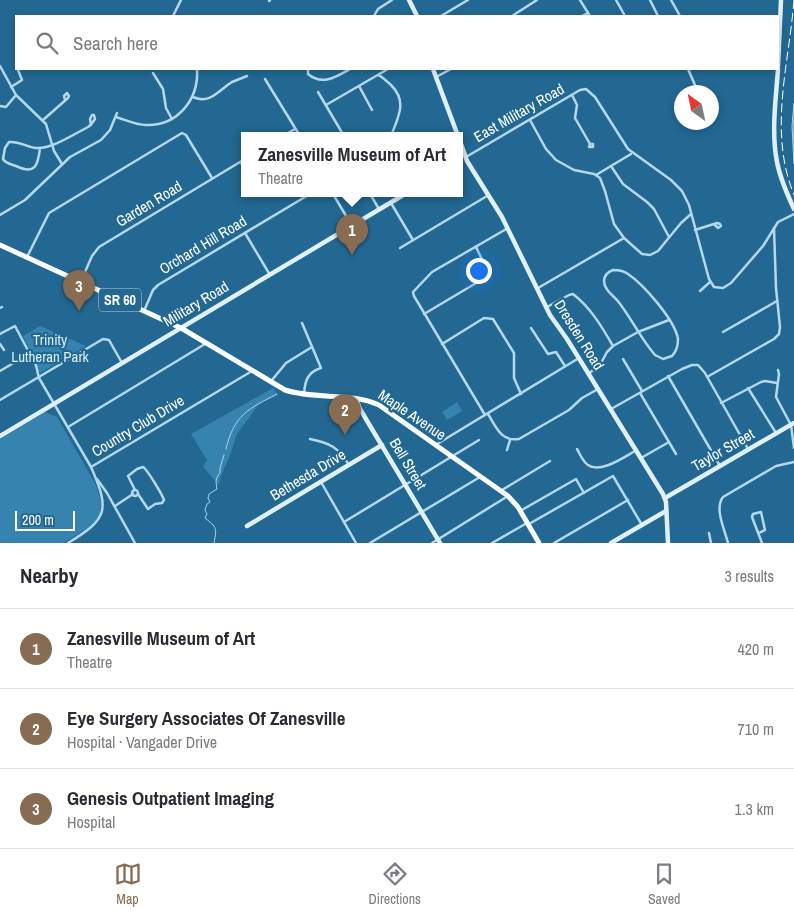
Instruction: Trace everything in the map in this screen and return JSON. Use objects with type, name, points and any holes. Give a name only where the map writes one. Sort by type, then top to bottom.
[{"type":"main road","name":"Maple Avenue","points":[[0,245],[181,328],[205,344],[289,391],[356,398],[385,408],[508,496],[520,511],[539,543]]},
{"type":"main road","name":"Maple Avenue","points":[[196,337],[199,337],[240,364]]},
{"type":"street","points":[[174,15],[182,0]]},
{"type":"street","points":[[375,15],[378,9],[392,0]]},
{"type":"street","points":[[409,0],[416,15]]},
{"type":"street","points":[[443,15],[468,0]]},
{"type":"street","points":[[514,15],[537,0]]},
{"type":"street","points":[[580,0],[589,15]]},
{"type":"street","points":[[616,0],[624,15]]},
{"type":"street","points":[[650,0],[658,15]]},
{"type":"street","points":[[671,0],[679,15]]},
{"type":"street","points":[[779,39],[781,0]]},
{"type":"street","points":[[0,66],[16,95],[43,120],[48,128],[52,145],[62,164]]},
{"type":"street","points":[[11,87],[22,80],[18,70]]},
{"type":"street","points":[[116,117],[148,125],[160,124],[172,119],[186,108],[193,96],[197,80],[196,70]]},
{"type":"street","points":[[308,70],[308,74],[315,78],[327,80],[348,70]]},
{"type":"street","points":[[326,105],[386,70]]},
{"type":"street","points":[[433,70],[457,132]]},
{"type":"street","points":[[436,77],[449,70]]},
{"type":"street","points":[[688,70],[695,85]]},
{"type":"street","points":[[778,70],[775,117],[776,154],[782,178],[794,209]]},
{"type":"street","points":[[153,72],[163,89],[166,108],[172,119]]},
{"type":"street","points":[[378,75],[392,86],[400,97],[400,110],[392,132]]},
{"type":"street","points":[[193,96],[199,99],[211,98],[230,84],[247,76]]},
{"type":"street","points":[[265,79],[297,132]]},
{"type":"street","points":[[359,86],[372,110]]},
{"type":"street","name":"East Military Road","points":[[465,158],[583,89],[592,93],[623,143],[632,153],[678,186],[686,198],[710,282]]},
{"type":"street","points":[[318,92],[342,132]]},
{"type":"street","points":[[0,106],[6,107],[16,95]]},
{"type":"street","points":[[572,95],[577,105],[576,118],[590,144]]},
{"type":"street","points":[[43,120],[65,100]]},
{"type":"street","points":[[0,215],[25,200],[73,155],[101,140],[110,130],[117,113]]},
{"type":"street","points":[[530,120],[546,148],[556,160],[574,170],[596,175],[603,184],[613,221],[624,238],[638,251],[647,255],[658,251],[691,214]]},
{"type":"street","points":[[40,148],[39,159],[35,167],[30,170],[23,170],[5,162],[3,159],[5,146],[11,142],[40,148],[52,145],[91,125]]},
{"type":"street","points":[[290,132],[295,129]]},
{"type":"street","points":[[27,257],[49,213],[183,133],[212,178]]},
{"type":"street","name":"Dresden Road","points":[[463,151],[465,158],[508,228],[546,308],[642,458],[665,498],[668,543]]},
{"type":"street","points":[[596,175],[632,153]]},
{"type":"street","name":"Garden Road","points":[[81,282],[92,256],[99,247],[240,162]]},
{"type":"street","points":[[611,166],[623,184],[654,209],[669,237]]},
{"type":"street","points":[[400,248],[489,195]]},
{"type":"street","name":"Orchard Hill Road","points":[[144,311],[155,287],[305,197]]},
{"type":"street","points":[[335,197],[352,226]]},
{"type":"street","points":[[372,197],[379,209]]},
{"type":"street","name":"Military Road","points":[[0,436],[399,197]]},
{"type":"street","points":[[390,202],[413,240]]},
{"type":"street","points":[[700,291],[710,282],[714,287],[720,288],[730,283],[763,246],[774,226],[783,218],[794,214]]},
{"type":"street","points":[[695,230],[714,224]]},
{"type":"street","points":[[707,377],[777,336],[780,327],[774,226]]},
{"type":"street","points":[[508,228],[429,274],[413,292],[424,314],[486,414],[500,433],[510,440],[526,436],[571,409],[582,398],[598,389]]},
{"type":"street","points":[[245,233],[270,275]]},
{"type":"street","points":[[537,289],[624,238]]},
{"type":"street","points":[[424,314],[488,276],[476,246]]},
{"type":"street","points":[[618,270],[628,273],[642,286],[669,320],[674,327],[678,340],[675,352],[669,358],[663,359],[657,356],[638,332],[622,306],[605,286],[604,279],[609,272],[618,270]]},
{"type":"street","points":[[546,308],[569,294],[573,294],[595,317],[613,346]]},
{"type":"street","points":[[723,332],[777,301]]},
{"type":"street","points":[[442,344],[484,318],[490,318],[496,322],[513,352],[515,358],[514,378],[521,394]]},
{"type":"street","points":[[588,374],[600,365],[607,352],[613,346],[638,332],[669,320]]},
{"type":"street","points":[[302,323],[321,368],[313,371],[307,377],[304,394]]},
{"type":"street","points":[[0,334],[15,326],[36,365],[38,378],[91,467]]},
{"type":"street","points":[[531,328],[548,354],[556,352],[566,366]]},
{"type":"street","points":[[0,400],[102,339],[109,340],[122,363]]},
{"type":"street","points":[[0,344],[4,350]]},
{"type":"street","points":[[68,427],[205,344]]},
{"type":"street","points":[[273,382],[286,363],[312,347]]},
{"type":"street","points":[[0,371],[21,358],[26,356],[32,358]]},
{"type":"street","points":[[436,445],[579,358]]},
{"type":"street","points":[[623,359],[676,454]]},
{"type":"street","points":[[611,409],[668,376],[694,364],[700,367],[707,377],[748,449]]},
{"type":"street","points":[[778,370],[776,397],[792,424],[794,448]]},
{"type":"street","name":"Country Club Drive","points":[[68,543],[88,530],[100,518],[102,503],[96,478],[91,467],[252,371]]},
{"type":"street","points":[[668,376],[720,466]]},
{"type":"street","points":[[722,403],[748,388],[764,382],[777,383]]},
{"type":"street","points":[[748,388],[776,433]]},
{"type":"street","name":"Bell Street","points":[[356,398],[359,407],[439,541]]},
{"type":"street","points":[[359,407],[366,400]]},
{"type":"street","name":"Taylor Street","points":[[665,498],[792,424]]},
{"type":"street","points":[[310,439],[336,448],[343,454],[349,464]]},
{"type":"street","points":[[344,522],[479,440]]},
{"type":"street","points":[[507,450],[510,440]]},
{"type":"street","points":[[642,458],[669,442]]},
{"type":"street","name":"Bethesda Drive","points":[[247,526],[382,445]]},
{"type":"street","points":[[577,448],[587,465],[594,468],[608,465],[636,450]]},
{"type":"street","points":[[501,492],[550,461]]},
{"type":"street","points":[[728,543],[719,509],[723,496],[776,466],[794,462]]},
{"type":"street","points":[[143,467],[148,470],[164,500],[162,503],[155,504],[148,509],[138,494],[128,476],[137,468],[143,467]]},
{"type":"street","points":[[492,543],[613,476],[642,525]]},
{"type":"street","points":[[370,543],[480,477]]},
{"type":"street","points":[[96,478],[108,493],[135,543]]},
{"type":"street","points":[[520,511],[576,479],[584,492]]},
{"type":"street","points":[[321,482],[356,543]]},
{"type":"street","points":[[115,506],[136,490]]},
{"type":"street","points":[[133,494],[135,496],[138,494]]},
{"type":"street","points":[[432,543],[439,541],[508,496]]},
{"type":"street","points":[[554,543],[628,500]]},
{"type":"street","points":[[611,543],[619,541],[666,511]]},
{"type":"street","points":[[759,533],[765,530],[761,512],[752,516],[762,543]]},
{"type":"street","points":[[709,533],[711,543]]},
{"type":"street","points":[[500,538],[502,542]]},
{"type":"green space","name":"Trinity Lutheran Park","points":[[40,326],[86,346],[40,373],[23,336]]},
{"type":"green space","points":[[273,388],[278,395],[259,404],[237,434],[219,485],[203,467],[207,460],[191,434]]},
{"type":"green space","points":[[457,402],[462,411],[447,420],[442,412]]},
{"type":"green space","points":[[45,412],[57,417],[96,485],[101,502],[100,514],[92,525],[64,543],[0,543],[0,439]]},
{"type":"shaded area","points":[[794,103],[794,164],[792,126]]},
{"type":"waterway","points":[[226,449],[233,428],[244,414],[277,394]]},
{"type":"waterway","points":[[214,543],[215,528],[205,518],[207,514],[205,510],[210,502],[209,494],[217,489],[216,483],[224,455]]},
{"type":"railway","points":[[794,0],[782,98],[781,122],[782,147],[786,171],[794,195]]},
{"type":"place","name":"Zanesville Museum of Art","points":[[352,255]]},
{"type":"place","name":"Genesis Outpatient Imaging","points":[[79,311]]},
{"type":"place","name":"Eye Surgery Associates Of Zanesville","points":[[345,435]]}]
